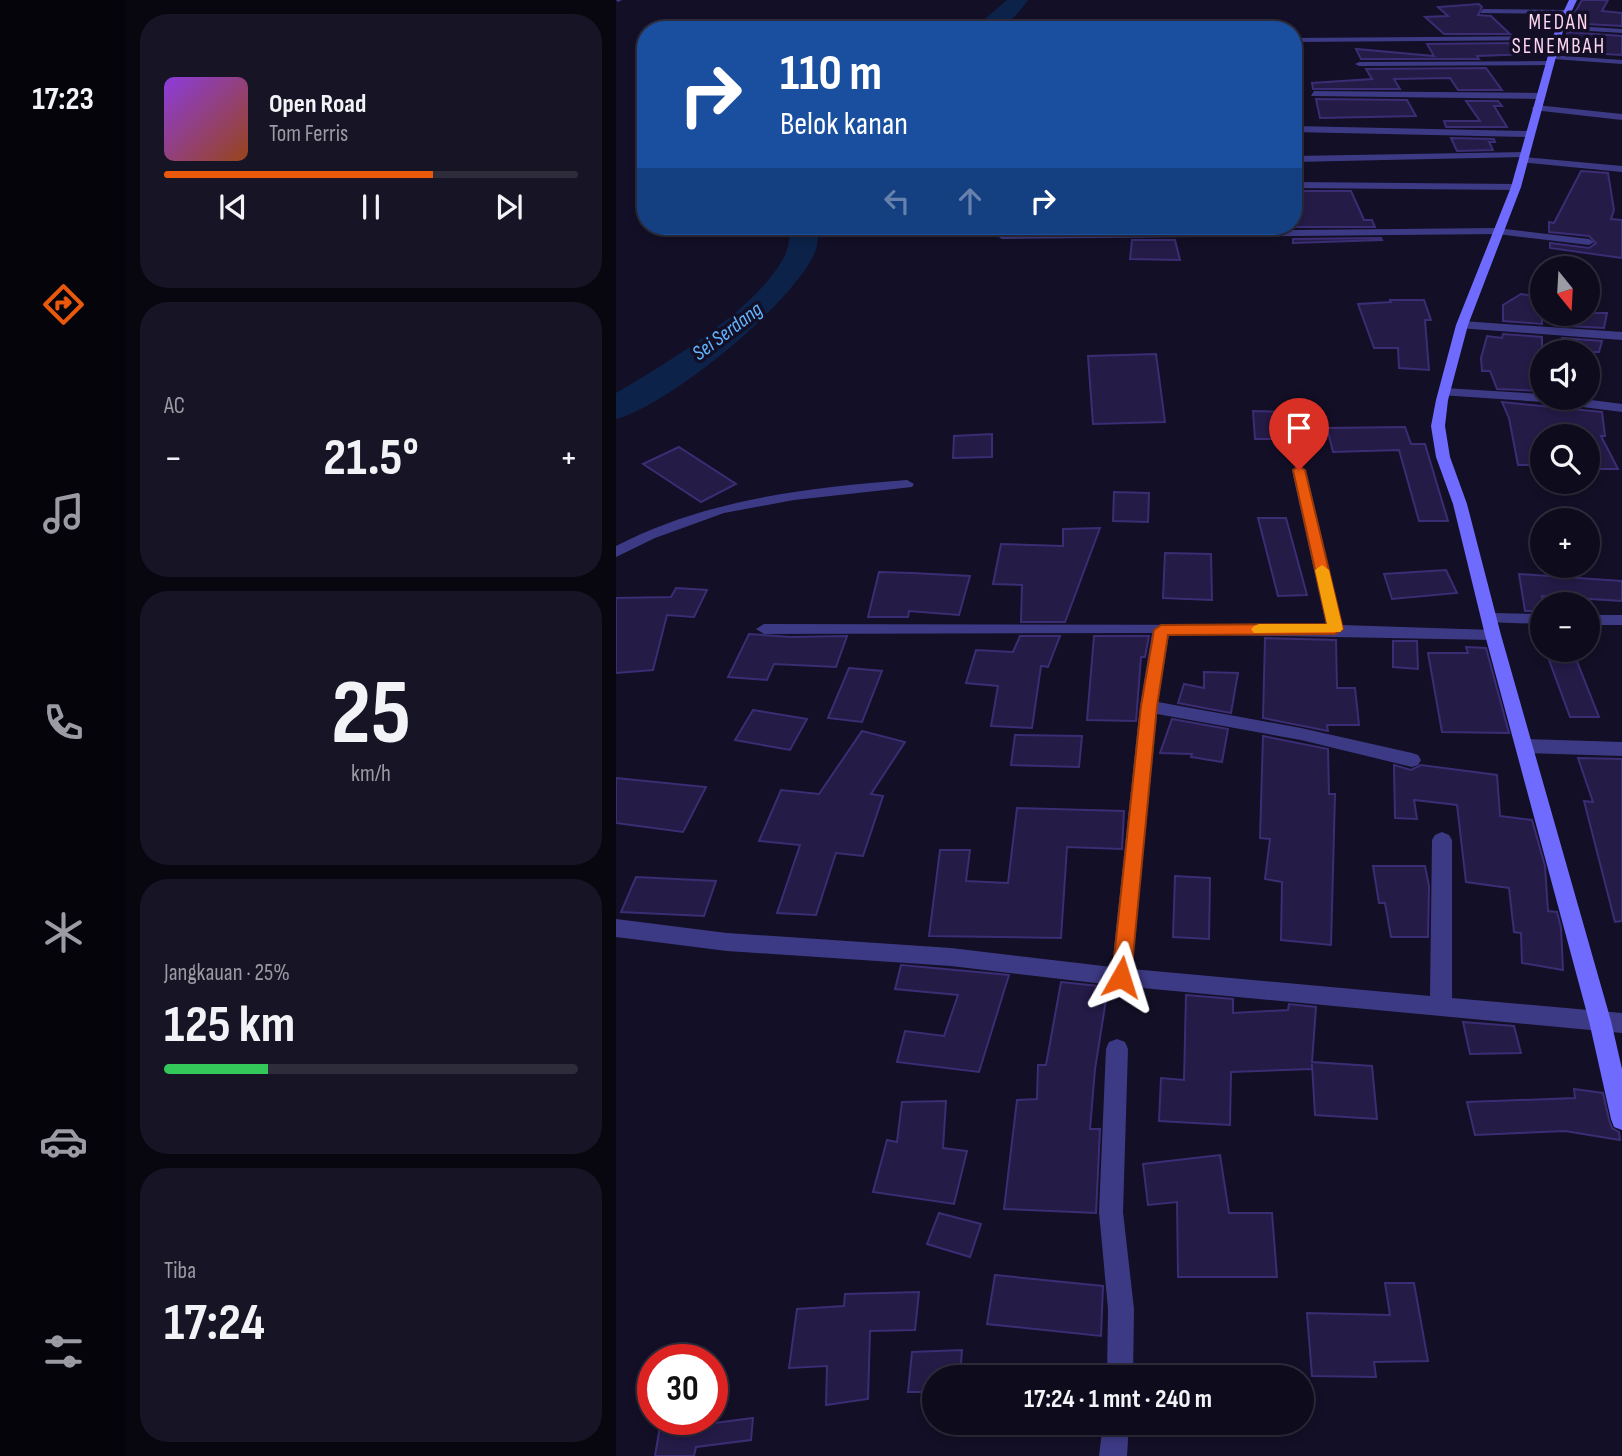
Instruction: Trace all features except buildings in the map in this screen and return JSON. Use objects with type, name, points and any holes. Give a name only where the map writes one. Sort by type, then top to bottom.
[{"type":"main road","points":[[1570,6],[1559,33],[1516,187],[1462,325],[1438,426],[1443,457],[1461,504],[1600,1021],[1622,1119]]},
{"type":"street","points":[[1483,11],[1570,6]]},
{"type":"street","points":[[1302,40],[1622,31]]},
{"type":"street","points":[[1359,64],[1551,60],[1622,62]]},
{"type":"street","points":[[1314,94],[1539,102],[1622,117]]},
{"type":"street","points":[[1302,129],[1530,134]]},
{"type":"street","points":[[1302,159],[1524,157],[1622,169]]},
{"type":"street","points":[[1302,185],[1516,187]]},
{"type":"street","points":[[1302,230],[1497,230],[1589,242]]},
{"type":"street","points":[[1002,236],[1023,235]]},
{"type":"street","points":[[1462,325],[1622,336]]},
{"type":"street","points":[[1445,392],[1543,398],[1622,408]]},
{"type":"street","points":[[1299,470],[1335,629]]},
{"type":"street","points":[[616,552],[658,530],[731,506],[795,494],[907,484]]},
{"type":"street","points":[[1600,620],[1622,621]]},
{"type":"street","points":[[764,629],[1335,629],[1492,626],[1530,621]]},
{"type":"street","points":[[1121,977],[1149,706],[1161,630]]},
{"type":"street","points":[[1149,706],[1301,734],[1412,760]]},
{"type":"street","points":[[1525,746],[1622,749]]},
{"type":"street","points":[[1441,1006],[1442,840]]},
{"type":"street","points":[[616,928],[727,942],[951,957],[1121,977],[1622,1023]]},
{"type":"street","points":[[1117,1049],[1111,1212],[1121,1308],[1120,1365]]},
{"type":"street","points":[[1113,1456],[1115,1435]]},
{"type":"waterway","name":"Sei Serdang","points":[[995,21],[1018,0]]},
{"type":"waterway","name":"Sei Serdang","points":[[616,408],[700,354],[762,303],[786,277],[802,250],[804,235]]},
{"type":"slow traffic","points":[[1259,629],[1335,629],[1322,570]]},
{"type":"district","name":"MEDAN SENEMBAH","points":[[1559,34]]},
{"type":"route","points":[[1121,977],[1149,706],[1161,630],[1335,629],[1299,470]]}]
